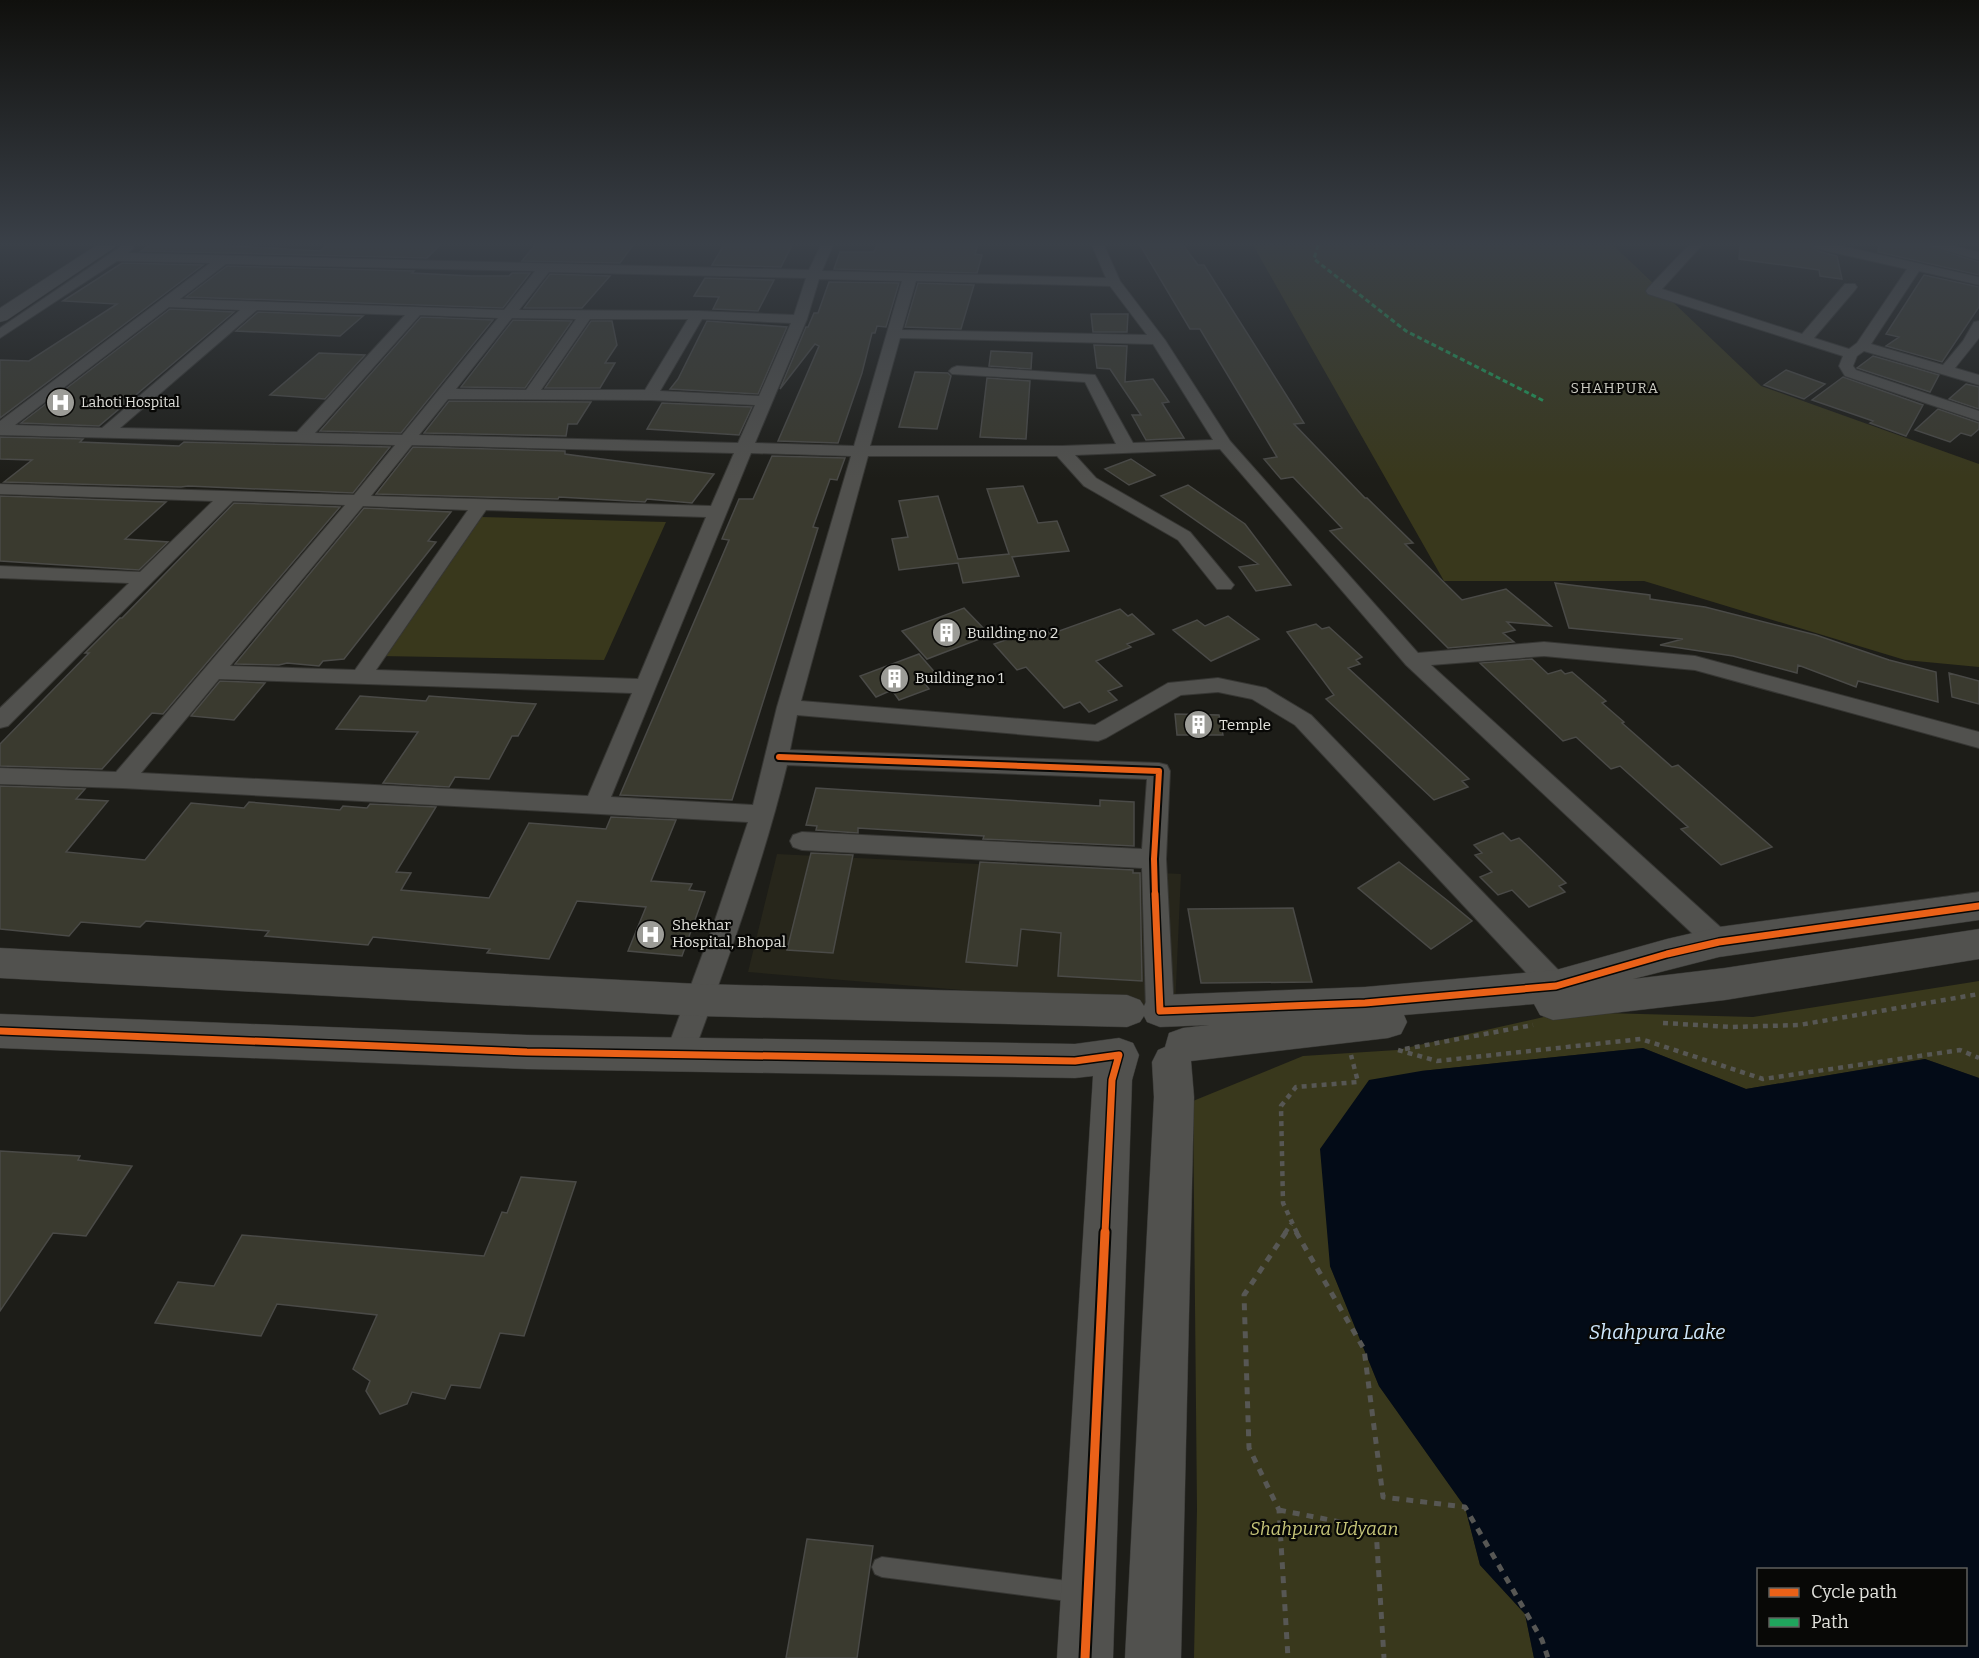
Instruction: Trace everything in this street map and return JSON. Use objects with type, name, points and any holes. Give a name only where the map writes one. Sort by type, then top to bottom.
[{"type":"street","points":[[0,334],[16,322]]},
{"type":"street","points":[[0,430],[140,322]]},
{"type":"street","points":[[105,433],[234,322]]},
{"type":"street","points":[[303,436],[406,322]]},
{"type":"street","points":[[122,780],[358,501],[500,322]]},
{"type":"street","points":[[530,395],[580,322]]},
{"type":"street","points":[[650,395],[694,322]]},
{"type":"street","points":[[596,805],[717,512],[799,322]]},
{"type":"street","points":[[679,1055],[763,814],[779,757],[788,707],[897,322]]},
{"type":"street","points":[[1145,322],[1224,444],[1413,660],[1719,942]]},
{"type":"street","points":[[1755,322],[1806,338],[1946,370],[1979,380]]},
{"type":"street","points":[[1806,338],[1819,322]]},
{"type":"street","points":[[1875,322],[1846,366],[1850,373],[1979,416]]},
{"type":"street","points":[[1946,370],[1974,344],[1979,326]]},
{"type":"street","points":[[894,334],[1158,340]]},
{"type":"street","points":[[957,371],[1090,378],[1127,448]]},
{"type":"street","points":[[445,394],[650,395],[765,401]]},
{"type":"street","points":[[0,430],[859,451],[1062,451],[1224,444]]},
{"type":"street","points":[[1062,451],[1090,482],[1184,536],[1224,585]]},
{"type":"street","points":[[0,489],[717,512]]},
{"type":"street","points":[[0,721],[229,495]]},
{"type":"street","points":[[361,676],[480,506]]},
{"type":"street","points":[[0,572],[144,578]]},
{"type":"street","points":[[1413,660],[1544,649],[1695,663],[1979,740]]},
{"type":"street","points":[[213,672],[645,686]]},
{"type":"street","points":[[788,707],[1098,733],[1176,688],[1218,685],[1258,693],[1303,720],[1556,986]]},
{"type":"street","points":[[779,757],[1159,771],[1154,859],[1135,1026],[1128,1063],[1139,1068],[1163,1068],[1178,1054],[1725,984],[1979,944]]},
{"type":"street","points":[[0,776],[122,780],[763,814]]},
{"type":"street","points":[[802,841],[1154,859]]},
{"type":"street","points":[[0,1031],[527,1052],[1075,1061],[1135,1026],[1556,986],[1667,954],[1719,942],[1979,906]]},
{"type":"street","points":[[0,963],[1135,1026],[1178,1025],[1182,1035],[1174,1097],[1153,1658]]},
{"type":"street","points":[[1085,1658],[1112,1080],[1135,1026]]},
{"type":"lane","points":[[882,1567],[1088,1594]]},
{"type":"path","points":[[1651,1022],[1732,1027],[1799,1024],[1979,994]]},
{"type":"path","points":[[1385,1050],[1397,1050],[1536,1024]]},
{"type":"path","points":[[1397,1050],[1437,1061],[1641,1039],[1763,1079],[1960,1050],[1979,1058]]},
{"type":"path","points":[[1361,1050],[1349,1050],[1358,1082],[1296,1087],[1281,1106],[1283,1203],[1292,1224],[1364,1349],[1383,1497],[1465,1508],[1542,1640],[1548,1658]]},
{"type":"path","points":[[1288,1658],[1279,1510],[1249,1448],[1244,1295],[1292,1224]]},
{"type":"path","points":[[1279,1510],[1376,1529],[1384,1658]]},
{"type":"shaded area","points":[[777,854],[1181,874],[1175,1008],[748,972]]},
{"type":"green space","points":[[1297,322],[1694,322],[1761,386],[1979,464],[1979,667],[1905,660],[1644,581],[1444,581]]},
{"type":"green space","points":[[481,517],[666,522],[604,660],[379,656]]},
{"type":"green space","name":"Shahpura Udyaan","points":[[1979,981],[1979,1078],[1925,1059],[1746,1089],[1643,1048],[1421,1071],[1330,1266],[1379,1386],[1465,1507],[1480,1565],[1525,1614],[1534,1658],[1194,1658],[1197,1509],[1193,1101],[1303,1056],[1397,1050],[1566,1012],[1753,1017]]},
{"type":"water","name":"Shahpura Lake","points":[[1643,1048],[1746,1089],[1925,1059],[1979,1078],[1979,1658],[1534,1658],[1525,1614],[1480,1565],[1465,1507],[1379,1386],[1330,1266],[1320,1149],[1369,1080],[1421,1071]]},
{"type":"building","points":[[89,322],[127,322],[0,418],[0,360],[29,361]]},
{"type":"building","points":[[153,322],[222,322],[99,426],[21,423]]},
{"type":"building","points":[[246,322],[356,322],[340,336],[236,331]]},
{"type":"building","points":[[416,322],[491,322],[401,433],[320,431]]},
{"type":"building","points":[[511,322],[571,322],[525,388],[461,387]]},
{"type":"building","points":[[590,322],[612,322],[617,345],[605,363],[615,363],[600,388],[545,388]]},
{"type":"building","points":[[706,322],[787,327],[758,394],[670,389],[678,379]]},
{"type":"building","points":[[810,322],[887,322],[886,327],[877,326],[875,333],[872,333],[862,373],[838,443],[778,441],[819,346],[815,344],[780,389],[806,327]]},
{"type":"building","points":[[906,322],[963,322],[961,329],[905,327]]},
{"type":"building","points":[[1092,322],[1128,322],[1127,332],[1093,332]]},
{"type":"building","points":[[1186,322],[1240,322],[1304,423],[1294,424],[1365,498],[1413,543],[1405,544],[1462,600],[1506,589],[1551,626],[1507,622],[1515,630],[1503,633],[1514,642],[1448,648],[1330,531],[1342,528],[1293,477],[1281,479],[1264,459],[1277,457],[1200,329],[1190,329]]},
{"type":"building","points":[[1893,322],[1969,322],[1942,362],[1886,346],[1899,337],[1886,334]]},
{"type":"building","points":[[1094,345],[1127,346],[1125,382],[1153,379],[1169,402],[1162,403],[1184,438],[1146,440],[1132,415],[1141,415],[1110,369],[1097,368]]},
{"type":"building","points":[[991,351],[1032,353],[1031,369],[989,366]]},
{"type":"building","points":[[319,353],[365,355],[325,399],[270,395]]},
{"type":"building","points":[[1873,356],[1939,375],[1930,392],[1857,368]]},
{"type":"building","points":[[1786,370],[1825,384],[1804,399],[1764,385]]},
{"type":"building","points":[[915,372],[948,373],[951,376],[937,429],[899,427]]},
{"type":"building","points":[[1843,377],[1923,405],[1906,436],[1870,423],[1873,421],[1812,400]]},
{"type":"building","points":[[987,378],[1030,381],[1026,439],[980,437]]},
{"type":"building","points":[[1966,384],[1979,387],[1979,409],[1949,399]]},
{"type":"building","points":[[449,401],[591,402],[577,424],[568,424],[566,436],[424,433]]},
{"type":"building","points":[[662,403],[752,407],[739,435],[647,429]]},
{"type":"building","points":[[1938,409],[1979,423],[1979,429],[1971,436],[1961,433],[1950,442],[1915,430]]},
{"type":"building","points":[[0,437],[83,439],[80,442],[179,446],[184,442],[390,447],[353,493],[4,482],[32,460],[0,459]]},
{"type":"building","points":[[413,447],[565,451],[565,454],[714,474],[692,503],[647,499],[645,502],[559,497],[558,499],[376,494]]},
{"type":"building","points":[[772,456],[845,458],[837,480],[830,479],[813,527],[818,528],[732,800],[620,795],[729,540],[722,539],[739,499],[753,499]]},
{"type":"building","points":[[1131,459],[1155,475],[1129,485],[1105,469]]},
{"type":"building","points":[[1188,485],[1245,524],[1291,585],[1256,591],[1239,567],[1258,564],[1161,496]]},
{"type":"building","points":[[1023,486],[1038,523],[1057,521],[1069,551],[1012,557],[1019,576],[963,583],[958,563],[899,570],[892,539],[908,537],[899,501],[938,496],[958,559],[1009,554],[987,489]]},
{"type":"building","points":[[0,496],[166,502],[125,539],[168,542],[139,570],[0,561]]},
{"type":"building","points":[[234,503],[340,507],[163,714],[152,713],[102,769],[0,766],[0,744],[89,653],[85,653]]},
{"type":"building","points":[[364,508],[451,512],[428,541],[436,542],[344,659],[323,661],[319,666],[287,663],[279,665],[235,664]]},
{"type":"building","points":[[1555,583],[1650,595],[1650,599],[1705,607],[1816,635],[1889,660],[1936,672],[1938,702],[1858,681],[1856,687],[1798,665],[1797,673],[1733,656],[1660,645],[1683,639],[1569,628]]},
{"type":"building","name":"Building no 2","points":[[964,608],[990,635],[927,659],[902,631]]},
{"type":"building","points":[[1120,609],[1128,616],[1132,614],[1154,634],[1127,644],[1131,647],[1096,661],[1122,686],[1108,691],[1117,700],[1089,712],[1080,702],[1064,708],[1026,667],[1017,670],[994,644],[1037,629],[1042,634],[1049,632],[1051,634]]},
{"type":"building","points":[[1228,616],[1259,639],[1211,661],[1173,630],[1197,620],[1205,626]]},
{"type":"building","points":[[1316,624],[1322,629],[1329,627],[1362,657],[1356,660],[1360,664],[1348,668],[1469,779],[1462,781],[1468,787],[1434,800],[1326,699],[1334,695],[1287,632]]},
{"type":"building","name":"Building no 1","points":[[919,654],[937,675],[922,680],[929,689],[899,700],[892,690],[876,697],[860,676]]},
{"type":"building","points":[[1532,659],[1548,674],[1561,670],[1565,674],[1572,672],[1606,701],[1602,703],[1624,722],[1622,723],[1672,767],[1678,765],[1772,847],[1721,865],[1681,829],[1688,827],[1620,766],[1611,769],[1576,737],[1563,741],[1480,663]]},
{"type":"building","points":[[1949,673],[1979,681],[1979,704],[1952,697]]},
{"type":"building","points":[[220,681],[265,683],[234,720],[191,716]]},
{"type":"building","points":[[360,696],[426,701],[429,696],[536,704],[518,736],[512,736],[489,779],[455,777],[449,787],[383,783],[418,732],[336,729]]},
{"type":"building","name":"Temple","points":[[1175,714],[1219,715],[1223,735],[1177,735]]},
{"type":"building","points":[[0,786],[85,789],[76,799],[108,801],[66,852],[145,860],[191,803],[244,808],[249,802],[340,810],[343,806],[367,808],[370,804],[436,807],[396,872],[411,873],[401,890],[489,898],[529,823],[606,829],[611,817],[676,820],[651,881],[692,884],[689,890],[705,892],[682,956],[628,951],[646,907],[577,901],[549,959],[487,953],[490,949],[373,937],[368,945],[265,936],[269,931],[146,921],[140,927],[81,922],[69,936],[0,929]]},
{"type":"building","points":[[816,788],[1100,806],[1100,800],[1134,802],[1134,846],[983,839],[984,836],[858,828],[858,833],[816,830],[817,826],[806,825]]},
{"type":"building","points":[[1503,833],[1511,841],[1519,838],[1566,883],[1559,886],[1565,892],[1529,907],[1512,890],[1498,895],[1480,877],[1492,872],[1475,855],[1482,853],[1474,845]]},
{"type":"building","points":[[811,853],[853,855],[833,953],[787,950]]},
{"type":"building","points":[[980,862],[1133,870],[1133,873],[1140,873],[1142,981],[1058,976],[1061,933],[1021,929],[1017,966],[966,962]]},
{"type":"building","points":[[1399,862],[1472,921],[1431,949],[1358,888]]},
{"type":"building","points":[[1293,908],[1312,982],[1201,983],[1188,909]]},
{"type":"building","points":[[0,1151],[80,1156],[78,1160],[132,1166],[86,1236],[53,1233],[0,1311]]},
{"type":"building","points":[[521,1177],[576,1182],[524,1336],[500,1333],[480,1388],[451,1385],[445,1399],[412,1392],[407,1404],[380,1414],[366,1391],[370,1381],[353,1369],[377,1315],[277,1304],[261,1336],[155,1323],[178,1282],[214,1286],[242,1235],[484,1256],[502,1212],[507,1213]]},
{"type":"building","points":[[807,1539],[873,1546],[857,1658],[786,1658]]},
{"type":"marked path","points":[[1395,322],[1406,331],[1544,401]]},
{"type":"cycle path","points":[[779,757],[1159,771],[1154,859],[1160,1011],[1365,1003],[1556,986],[1667,954],[1719,942],[1979,906]]},
{"type":"cycle path","points":[[0,1031],[527,1052],[1075,1061],[1119,1055],[1112,1080],[1085,1658]]},
{"type":"place","name":"Lahoti Hospital","points":[[60,402]]},
{"type":"place","name":"Building no 2","points":[[946,633]]},
{"type":"place","name":"Building no 1","points":[[894,678]]},
{"type":"place","name":"Temple","points":[[1198,725]]},
{"type":"place","name":"Shekhar Hospital, Bhopal","points":[[651,934]]},
{"type":"district","name":"SHAHPURA","points":[[1615,388]]}]
